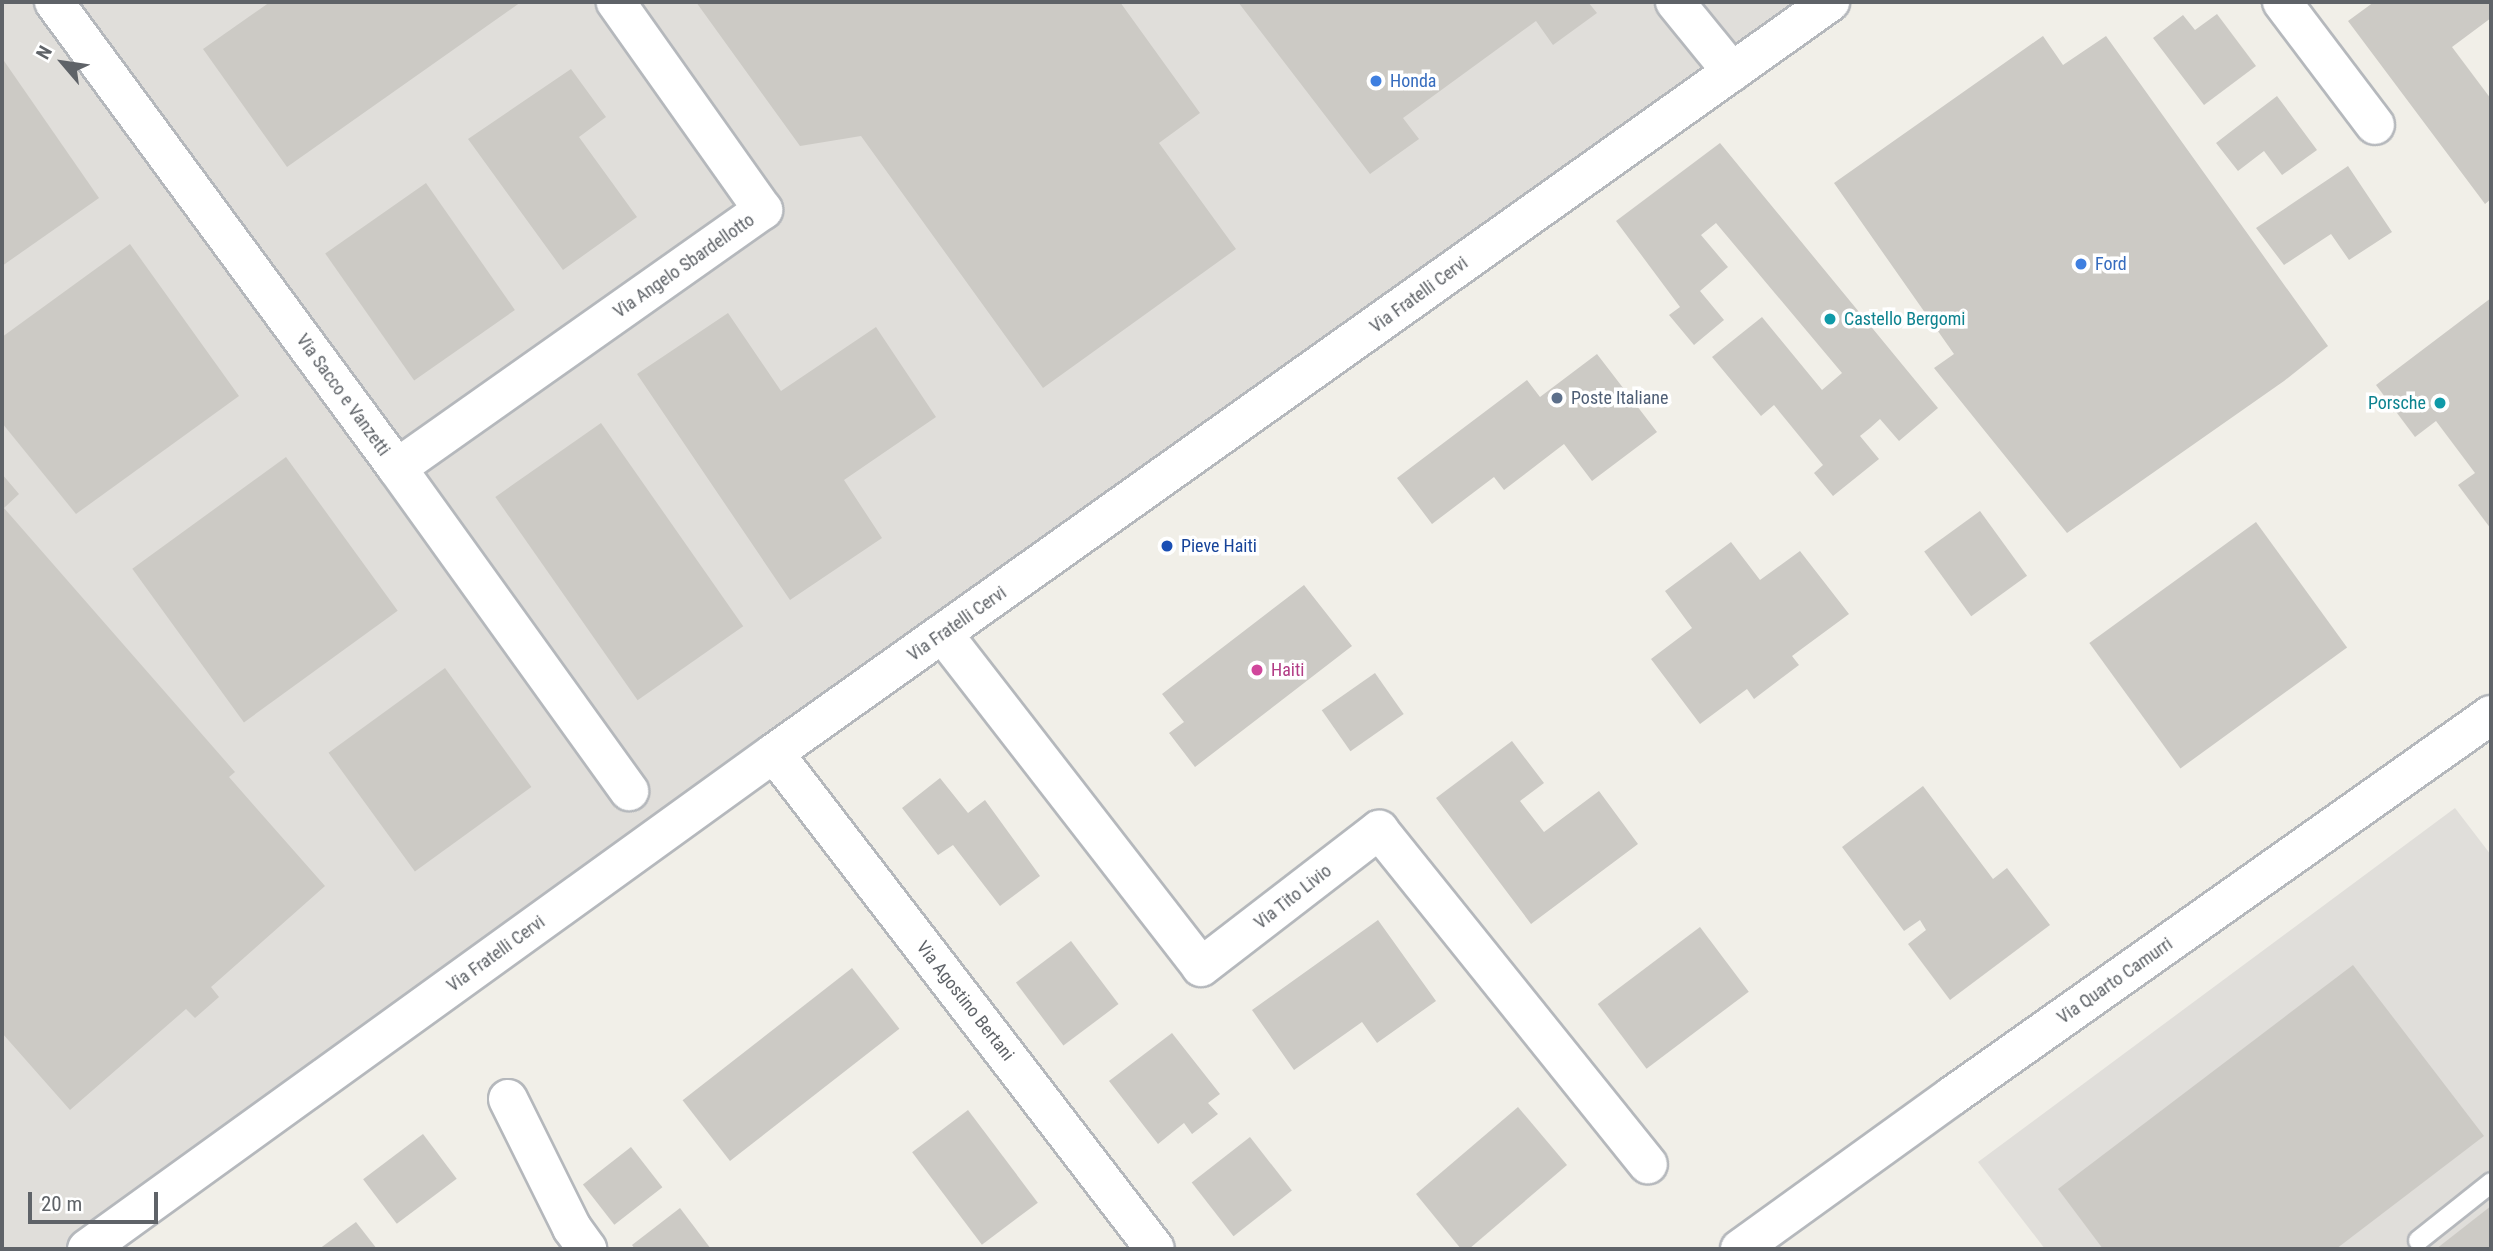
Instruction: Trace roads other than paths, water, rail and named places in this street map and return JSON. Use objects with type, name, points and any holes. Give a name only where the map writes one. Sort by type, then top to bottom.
[{"type":"street","name":"Via Sacco e Vanzetti","points":[[54,2],[397,468],[629,791]]},
{"type":"street","name":"Via Angelo Sbardellotto","points":[[397,468],[763,210],[616,2]]},
{"type":"street","points":[[1675,2],[1732,72]]},
{"type":"street","name":"Via Fratelli Cervi","points":[[87,1249],[774,753],[1830,2]]},
{"type":"street","points":[[2282,2],[2375,125]]},
{"type":"street","name":"Via Tito Livio","points":[[943,634],[1201,967],[1379,830],[1647,1164]]},
{"type":"street","name":"Via Quarto Camurri","points":[[1741,1249],[1952,1096],[2491,715]]},
{"type":"street","name":"Via Agostino Bertani","points":[[774,753],[1155,1249]]},
{"type":"street","points":[[508,1099],[572,1228],[587,1249]]},
{"type":"lane","points":[[2418,1240],[2491,1182]]},
{"type":"place","name":"Honda","points":[[1376,81]]},
{"type":"place","name":"Ford","points":[[2081,264]]},
{"type":"place","name":"Castello Bergomi","points":[[1830,319]]},
{"type":"place","name":"Poste Italiane","points":[[1557,398]]},
{"type":"place","name":"Porsche","points":[[2440,403]]},
{"type":"place","name":"Pieve Haiti","points":[[1167,546]]},
{"type":"place","name":"Haiti","points":[[1257,670]]}]
